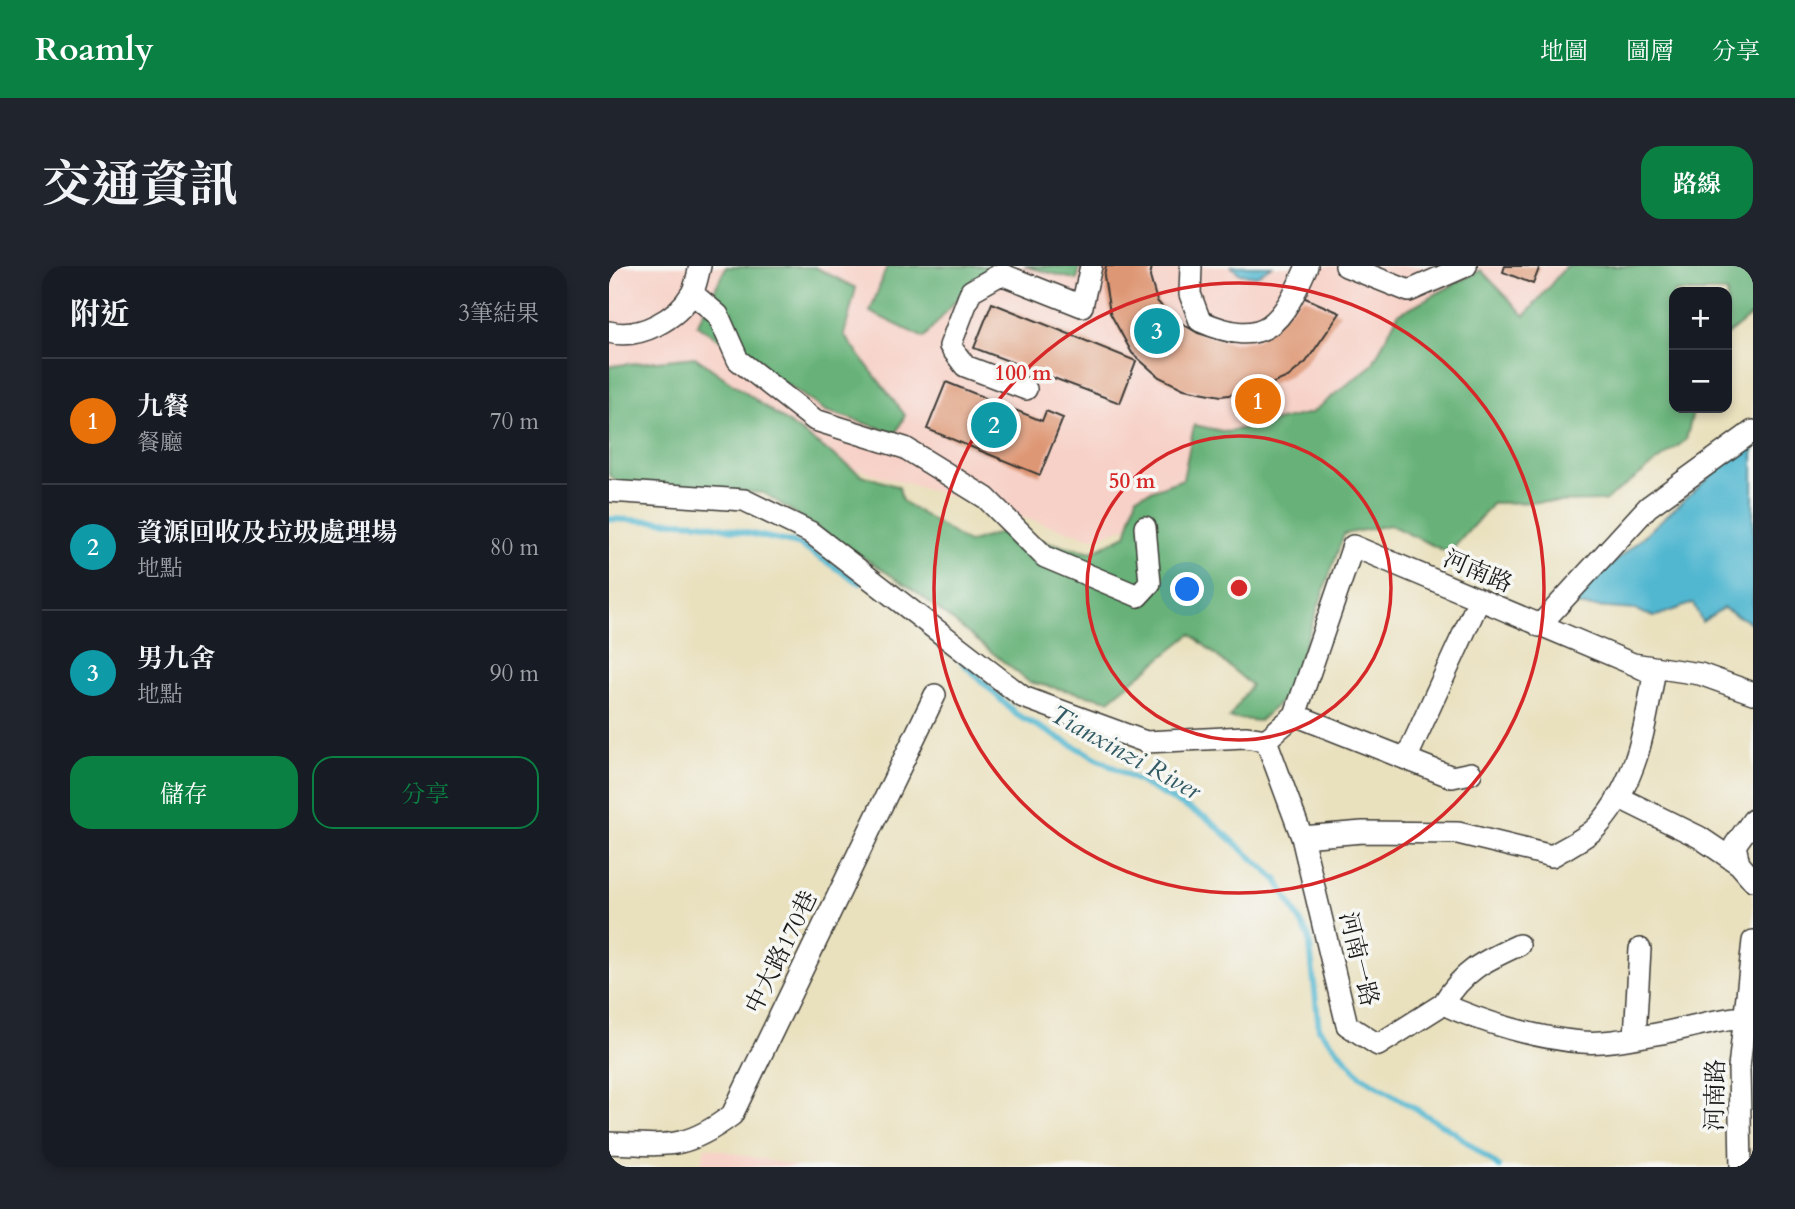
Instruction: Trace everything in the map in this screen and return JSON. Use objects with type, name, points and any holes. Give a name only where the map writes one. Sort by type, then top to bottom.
[{"type":"street","points":[[609,332],[647,330],[673,316],[692,293],[700,266]]},
{"type":"street","points":[[1026,390],[965,366],[950,346],[971,291],[1001,274],[1082,306],[1091,266]]},
{"type":"street","points":[[1191,266],[1190,294],[1200,321],[1227,333],[1260,331],[1287,310],[1307,266]]},
{"type":"street","points":[[1346,266],[1409,291],[1466,266]]},
{"type":"street","points":[[692,293],[718,315],[738,360],[815,420],[905,448],[986,498],[1045,557],[1138,596],[1150,583],[1145,527]]},
{"type":"street","points":[[1539,626],[1648,507],[1753,431]]},
{"type":"street","points":[[609,491],[744,500],[810,532],[1023,697],[1146,742],[1245,737],[1266,740],[1295,715],[1452,777],[1472,773]]},
{"type":"street","name":"河南路","points":[[1295,715],[1353,546],[1633,664],[1700,674],[1753,693]]},
{"type":"street","points":[[1406,759],[1479,600]]},
{"type":"street","points":[[1302,836],[1363,832],[1458,833],[1552,856],[1597,828],[1618,797],[1641,750],[1654,674],[1633,664]]},
{"type":"street","name":"中大路170巷","points":[[609,1143],[677,1145],[713,1129],[732,1115],[935,695]]},
{"type":"street","name":"河南一路","points":[[1266,740],[1302,836],[1347,1024],[1378,1045],[1443,1004]]},
{"type":"street","points":[[1618,797],[1699,837],[1746,872]]},
{"type":"street","points":[[1746,872],[1734,845],[1753,820]]},
{"type":"street","name":"河南路","points":[[1741,1167],[1739,1068],[1753,941]]},
{"type":"street","points":[[1519,945],[1478,964],[1457,982],[1443,1004],[1463,1013],[1548,1037],[1584,1042],[1635,1037],[1713,1020],[1745,1017]]},
{"type":"street","points":[[1635,1037],[1640,949]]},
{"type":"shaded area","points":[[609,266],[1577,266],[1496,382],[1266,483],[1092,538],[609,396]]},
{"type":"shaded area","points":[[705,1147],[800,1167],[700,1167]]},
{"type":"green space","points":[[887,266],[993,266],[974,279],[924,338],[870,312]]},
{"type":"green space","points":[[1024,266],[1080,266],[1077,280]]},
{"type":"green space","points":[[1566,266],[1753,266],[1753,314],[1732,331],[1732,287],[1669,287],[1669,413],[1693,413],[1686,440],[1604,501],[1493,503],[1449,553],[1390,525],[1344,534],[1286,697],[1259,721],[1229,718],[1251,685],[1191,634],[1109,700],[1029,682],[918,593],[764,493],[622,486],[609,475],[609,366],[695,357],[862,475],[899,487],[902,501],[968,543],[1002,532],[1092,552],[1126,535],[1137,496],[1183,479],[1194,425],[1227,432],[1311,413],[1372,365],[1398,314],[1481,270],[1525,316]]},
{"type":"green space","points":[[726,267],[815,267],[856,288],[844,335],[905,415],[896,433],[826,411],[697,325]]},
{"type":"water","points":[[1231,266],[1272,266],[1257,276],[1240,274]]},
{"type":"water","points":[[1753,442],[1753,624],[1723,608],[1702,622],[1693,603],[1654,617],[1635,610],[1567,605],[1745,445]]},
{"type":"building","points":[[1106,266],[1152,266],[1150,277],[1157,301],[1171,317],[1198,333],[1232,343],[1257,340],[1303,297],[1340,313],[1306,362],[1288,377],[1252,392],[1221,396],[1184,389],[1159,377],[1132,353],[1110,313],[1104,276]]},
{"type":"building","points":[[1505,266],[1540,266],[1533,284],[1503,272]]},
{"type":"building","points":[[992,303],[1136,361],[1120,403],[974,348]]},
{"type":"building","points":[[946,382],[1042,421],[1046,411],[1063,418],[1040,475],[927,429]]},
{"type":"waterway","name":"Tianxinzi River","points":[[609,519],[701,523],[798,544],[860,583]]},
{"type":"waterway","name":"Tianxinzi River","points":[[962,662],[1017,715],[1208,819],[1277,880],[1309,937],[1319,1029],[1361,1076],[1454,1132],[1499,1167]]},
{"type":"place","name":"男九舍","points":[[1157,331]]},
{"type":"place","name":"九餐","points":[[1258,401]]},
{"type":"place","name":"資源回收及垃圾處理場","points":[[994,425]]}]
